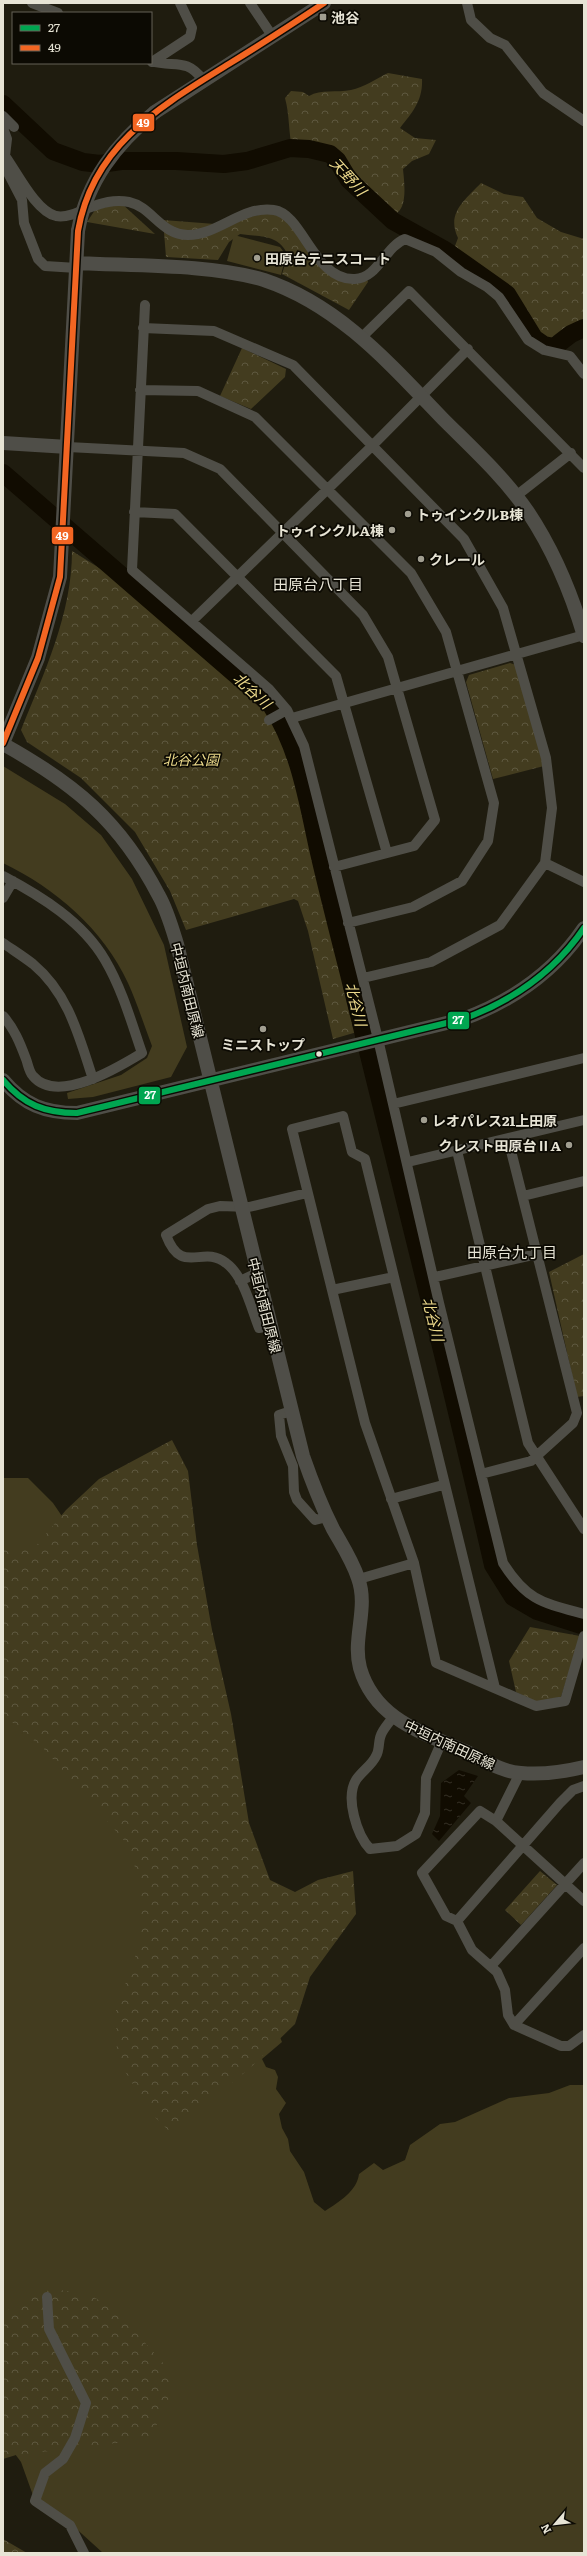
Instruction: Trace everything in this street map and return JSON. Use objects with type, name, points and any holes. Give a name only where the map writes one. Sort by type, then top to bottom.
[{"type":"street","points":[[32,3],[55,12]]},
{"type":"street","points":[[152,61],[190,38],[192,28],[180,3]]},
{"type":"street","points":[[250,3],[273,37]]},
{"type":"street","name":"中垣内南田原線","points":[[324,3],[155,112],[130,134],[105,163],[86,202],[78,232],[63,544],[60,577],[38,658],[3,744],[44,767],[79,792],[108,820],[132,850],[160,897],[177,944],[303,1456],[327,1517],[359,1579],[363,1600],[358,1645],[360,1668],[380,1706],[409,1728],[493,1764],[520,1773],[544,1774],[584,1767]]},
{"type":"street","points":[[467,3],[471,20],[490,38],[505,45],[543,93],[584,121]]},
{"type":"street","points":[[152,61],[185,64],[194,69],[203,80]]},
{"type":"street","points":[[3,116],[14,127]]},
{"type":"street","points":[[3,128],[7,139],[4,154],[8,173],[22,200],[24,223],[38,258],[45,266],[226,272],[264,280],[317,305],[346,323],[362,337],[421,396],[516,496],[542,535],[560,567],[576,608],[584,635],[397,689],[345,703],[288,714],[269,720]]},
{"type":"street","points":[[4,154],[39,206],[57,216],[68,216],[105,202],[129,202],[140,205],[162,227],[188,235],[262,210],[274,210],[287,214],[321,261],[342,277],[353,279],[369,275],[397,242],[405,238],[436,252],[461,272],[477,280],[499,296],[528,340],[536,346],[570,356],[584,374]]},
{"type":"street","points":[[362,337],[409,291],[571,453],[584,468]]},
{"type":"street","points":[[145,305],[132,570],[269,689],[288,714],[304,746],[363,978],[375,1040],[408,1162],[503,1563],[516,1584],[540,1603],[584,1614]]},
{"type":"street","points":[[143,328],[214,331],[293,365],[464,540],[503,608],[546,758],[552,808],[545,863],[500,925],[431,962],[363,978]]},
{"type":"street","points":[[192,621],[372,446],[468,349]]},
{"type":"street","points":[[140,390],[198,391],[255,418],[411,574],[446,632],[494,803],[488,841],[462,881],[413,906],[348,923]]},
{"type":"street","points":[[3,443],[184,453],[220,469],[364,615],[388,658],[435,820],[414,846],[334,867]]},
{"type":"street","points":[[516,496],[571,453]]},
{"type":"street","points":[[134,512],[175,514],[336,676],[387,853]]},
{"type":"street","points":[[545,863],[584,882]]},
{"type":"street","points":[[3,876],[13,881],[73,921],[104,959],[121,991],[142,1053],[120,1067],[93,1079],[72,1086],[56,1086],[42,1083],[32,1075],[17,1036],[3,1016]]},
{"type":"street","points":[[3,898],[13,881]]},
{"type":"street","points":[[3,1080],[13,1092],[33,1105],[55,1113],[70,1113],[211,1081],[463,1019],[506,999],[540,977],[576,940],[584,928]]},
{"type":"street","points":[[3,944],[33,965],[61,996],[70,1012],[93,1079]]},
{"type":"street","points":[[393,1104],[584,1058]]},
{"type":"street","points":[[495,1688],[443,1484],[365,1159],[352,1152],[343,1116],[292,1129],[364,1423],[414,1563],[436,1663],[536,1706],[565,1701],[584,1638]]},
{"type":"street","points":[[408,1162],[584,1120]]},
{"type":"street","points":[[481,1474],[530,1461],[573,1423],[577,1413],[508,1139]]},
{"type":"street","points":[[457,1151],[528,1443],[584,1530]]},
{"type":"street","points":[[523,1196],[584,1181]]},
{"type":"street","points":[[270,1326],[259,1328],[240,1281],[227,1263],[218,1258],[178,1256],[172,1251],[166,1235],[208,1209],[220,1206],[242,1208],[307,1193]]},
{"type":"street","points":[[435,1277],[538,1254]]},
{"type":"street","points":[[240,1281],[257,1273]]},
{"type":"street","points":[[332,1290],[394,1277]]},
{"type":"street","points":[[291,1410],[280,1414],[281,1436],[293,1466],[294,1492],[297,1500],[315,1520],[327,1517]]},
{"type":"street","points":[[391,1499],[443,1484]]},
{"type":"street","points":[[359,1579],[414,1563]]},
{"type":"street","points":[[393,1717],[380,1736],[377,1755],[355,1781],[353,1789],[352,1802],[359,1831],[364,1842],[370,1849],[386,1849],[397,1846],[416,1834],[425,1813],[426,1778],[442,1741]]},
{"type":"street","points":[[496,1821],[520,1773]]},
{"type":"street","points":[[457,1921],[523,1844],[573,1790],[584,1786]]},
{"type":"street","points":[[584,1901],[523,1844],[496,1821],[480,1811],[422,1873],[446,1916],[457,1921],[472,1950],[491,1966],[505,1990],[508,2015],[514,2026],[546,2037],[560,2046],[570,2046],[584,2035]]},
{"type":"street","points":[[491,1966],[584,1863]]},
{"type":"street","points":[[514,2026],[584,1948]]},
{"type":"street","points":[[47,2297],[49,2329],[86,2403],[75,2438],[63,2459],[45,2474],[36,2501],[70,2525],[84,2553]]},
{"type":"green space","points":[[388,73],[422,79],[419,100],[413,111],[400,128],[415,138],[436,140],[429,154],[412,161],[403,169],[404,195],[401,208],[397,213],[392,215],[376,215],[359,200],[327,157],[293,151],[285,98],[291,91],[303,92],[309,96],[324,92],[356,89]]},
{"type":"green space","points":[[481,183],[504,194],[523,197],[537,218],[561,232],[584,239],[584,324],[575,326],[558,342],[544,342],[507,289],[466,260],[455,246],[458,238],[454,221],[456,214],[464,201]]},
{"type":"green space","points":[[121,203],[155,234],[87,222],[95,210]]},
{"type":"green space","points":[[268,213],[285,218],[341,279],[366,276],[368,282],[349,310],[282,274],[288,255],[279,243],[262,236],[240,234],[229,242],[218,260],[166,257],[163,220],[228,225],[244,218]]},
{"type":"green space","name":"田原台テニスコート","points":[[234,235],[280,247],[286,255],[281,275],[227,261]]},
{"type":"green space","points":[[242,348],[286,369],[285,377],[251,409],[220,396]]},
{"type":"green space","name":"北谷公園","points":[[72,551],[122,582],[255,696],[271,715],[290,750],[357,1032],[333,1039],[308,931],[298,901],[294,899],[186,930],[170,891],[135,832],[81,778],[27,742],[21,730],[47,665],[62,620],[71,574]]},
{"type":"green space","points":[[510,663],[516,665],[544,766],[493,779],[466,682],[469,675]]},
{"type":"green space","points":[[3,766],[65,804],[101,835],[132,879],[164,945],[187,1047],[171,1077],[93,1097],[68,1099],[67,1093],[121,1075],[147,1058],[152,1046],[128,983],[106,945],[76,912],[59,898],[22,873],[3,863]]},
{"type":"green space","points":[[584,1254],[584,1396],[577,1397],[549,1272]]},
{"type":"green space","points":[[172,1440],[188,1471],[197,1545],[212,1630],[231,1714],[249,1823],[270,1880],[295,1892],[318,1880],[353,1871],[356,1914],[310,1977],[295,2024],[250,2068],[171,2133],[149,2111],[117,2058],[116,2010],[140,1943],[141,1889],[129,1846],[43,1748],[3,1715],[3,1547],[36,1546],[66,1510],[99,1479]]},
{"type":"green space","points":[[3,1478],[28,1478],[53,1503],[68,1525],[282,2042],[262,2059],[266,2067],[275,2070],[278,2077],[276,2089],[286,2103],[279,2114],[282,2128],[288,2139],[290,2151],[304,2172],[314,2202],[325,2211],[351,2191],[358,2180],[359,2174],[374,2163],[383,2170],[405,2160],[410,2145],[440,2124],[455,2122],[509,2098],[549,2093],[570,2085],[584,2085],[584,2553],[103,2553],[60,2514],[35,2501],[21,2462],[3,2438]]},
{"type":"green space","points":[[530,1627],[580,1636],[561,1697],[536,1702],[516,1692],[509,1661]]},
{"type":"green space","points":[[540,1871],[557,1885],[521,1925],[505,1910]]},
{"type":"green space","points":[[52,2289],[89,2294],[119,2313],[170,2371],[171,2394],[150,2439],[16,2455],[3,2459],[3,2317],[12,2305]]},
{"type":"green space","points":[[3,2539],[27,2553],[3,2553]]},
{"type":"water","points":[[459,1770],[478,1776],[464,1796],[471,1803],[439,1841],[432,1834],[440,1816],[441,1783]]},
{"type":"waterway","name":"天野川","points":[[3,104],[53,151],[83,162],[100,164],[121,161],[176,161],[224,164],[247,161],[290,148],[309,149],[330,154],[337,160],[349,180],[393,221],[445,250],[507,294],[534,338],[544,345],[554,347],[571,334],[584,328]]},
{"type":"waterway","name":"北谷川","points":[[3,473],[271,705],[281,723],[297,760],[307,798],[327,886],[440,1343],[493,1565],[513,1597],[537,1611],[584,1626]]},
{"type":"transit line","name":"49","points":[[3,743],[38,658],[60,577],[78,231],[86,200],[99,174],[115,150],[157,111],[181,94],[324,3]]},
{"type":"transit line","name":"27","points":[[3,1080],[19,1096],[36,1106],[65,1113],[77,1113],[463,1019],[481,1012],[515,994],[531,983],[560,958],[584,928]]},
{"type":"place","name":"池谷","points":[[323,17]]},
{"type":"place","name":"田原台テニスコート","points":[[257,258]]},
{"type":"place","name":"トゥインクルB棟","points":[[408,514]]},
{"type":"place","name":"トゥインクルA棟","points":[[392,530]]},
{"type":"place","name":"クレール","points":[[421,559]]},
{"type":"place","name":"ミニストップ","points":[[263,1029]]},
{"type":"place","name":"レオパレス21上田原","points":[[424,1120]]},
{"type":"place","name":"クレスト田原台ⅡA","points":[[569,1145]]},
{"type":"district","name":"田原台八丁目","points":[[318,583]]},
{"type":"district","name":"田原台九丁目","points":[[512,1251]]}]
